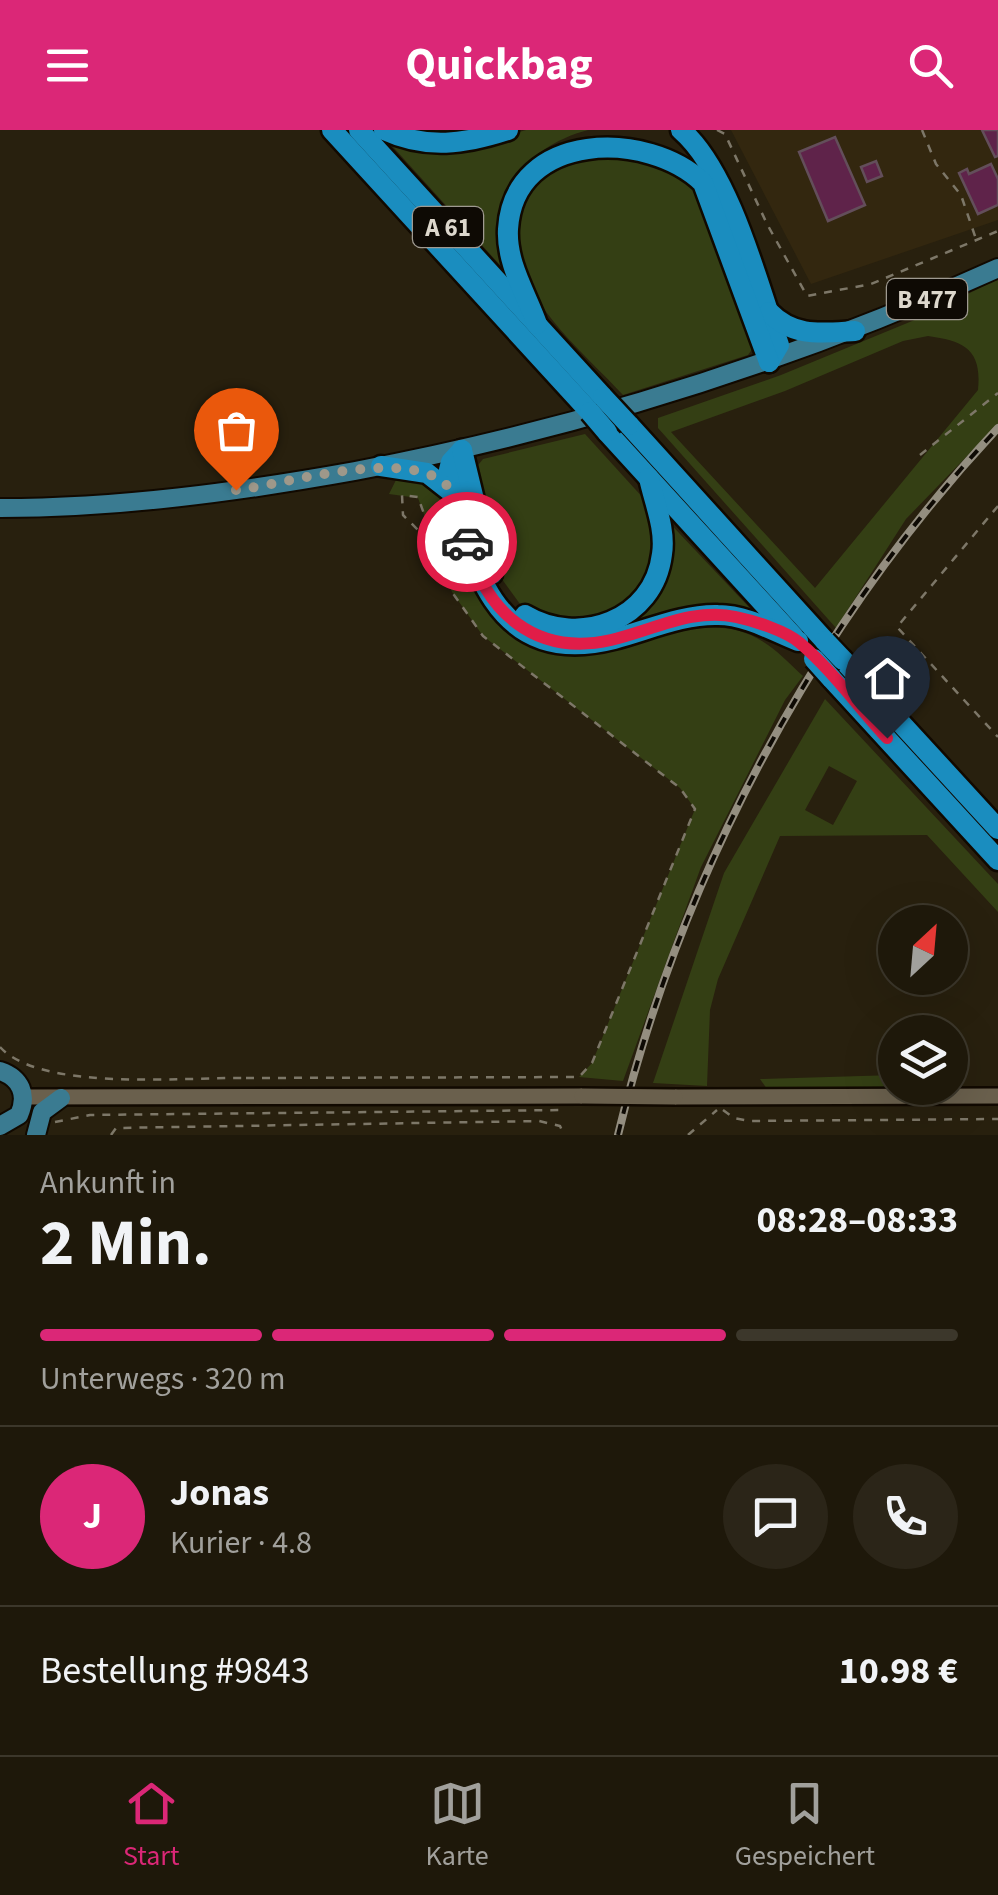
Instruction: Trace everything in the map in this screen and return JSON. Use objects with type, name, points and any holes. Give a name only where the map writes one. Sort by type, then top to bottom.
[{"type":"highway","name":"A 61","points":[[332,130],[798,640],[820,650]]},
{"type":"highway","name":"A 61","points":[[360,130],[629,425],[998,860]]},
{"type":"highway","points":[[384,130],[437,145],[474,141],[508,130]]},
{"type":"highway","points":[[680,130],[699,148],[714,172],[779,345],[769,362]]},
{"type":"highway","points":[[537,324],[510,254],[508,230],[515,197],[532,168],[556,148],[587,134],[625,132],[664,144],[687,161],[704,183],[769,362]]},
{"type":"highway","points":[[767,311],[784,326],[804,333],[855,331]]},
{"type":"highway","points":[[462,450],[481,540],[494,579],[523,614],[558,628],[587,630],[610,623],[628,613],[650,588],[660,564],[663,542],[649,478]]},
{"type":"highway","points":[[462,450],[449,466],[471,558],[484,588],[506,616],[538,637],[562,643],[598,642],[687,618],[720,614],[743,618],[798,640]]},
{"type":"highway","points":[[380,466],[427,474],[455,496]]},
{"type":"highway","name":"A 61","points":[[837,669],[998,829]]},
{"type":"main road","name":"B 477","points":[[769,362],[855,331],[998,268]]},
{"type":"main road","points":[[0,508],[144,500],[266,487],[380,466],[607,414],[769,362]]},
{"type":"main road","points":[[0,1072],[17,1080],[24,1098],[21,1130]]},
{"type":"main road","points":[[21,1130],[61,1098]]},
{"type":"street","points":[[24,1098],[580,1102],[675,1096],[998,1096]]},
{"type":"path","points":[[717,130],[725,134],[767,224],[807,296],[871,284],[998,231]]},
{"type":"path","points":[[922,130],[936,164],[961,195],[976,240]]},
{"type":"path","points":[[920,455],[998,393]]},
{"type":"path","points":[[998,506],[897,627],[998,738]]},
{"type":"path","points":[[0,1047],[31,1068],[75,1077],[579,1077],[592,1063],[695,810],[686,796]]},
{"type":"path","points":[[21,1130],[90,1114],[547,1113],[580,1102]]},
{"type":"path","points":[[688,1135],[720,1108],[734,1118],[749,1120],[998,1119]]},
{"type":"path","points":[[111,1135],[116,1128],[539,1121],[560,1126],[564,1135]]},
{"type":"shaded area","points":[[731,130],[998,130],[998,220],[811,284]]},
{"type":"green space","points":[[526,130],[588,130],[541,152],[514,181],[506,211],[508,274],[384,137],[475,145]]},
{"type":"green space","points":[[609,138],[635,141],[659,151],[696,184],[754,336],[748,355],[623,395],[537,299],[519,253],[518,227],[524,197],[537,179],[566,155]]},
{"type":"green space","points":[[998,279],[998,424],[906,519],[836,628],[658,428],[658,418],[781,375],[917,319]],"holes":[[[928,336],[952,341],[968,350],[977,365],[978,390],[815,588],[671,432],[785,391],[903,341]]]},
{"type":"green space","points":[[585,434],[645,500],[657,552],[637,599],[581,624],[531,612],[520,604],[496,571],[474,470],[483,459]]},
{"type":"green space","points":[[422,479],[445,491],[476,582],[569,653],[604,651],[689,630],[729,629],[768,645],[803,676],[785,700],[701,867],[623,1081],[579,1077],[592,1063],[695,809],[680,788],[483,636],[452,592],[418,498],[389,494],[396,480]]},
{"type":"green space","points":[[465,495],[487,575],[501,598],[526,622],[555,634],[584,636],[612,627],[636,610],[654,585],[664,553],[663,516],[763,622],[731,611],[713,611],[607,637],[571,640],[543,635],[520,622],[488,582],[460,496]]},
{"type":"green space","points":[[825,699],[998,884],[998,912],[927,835],[780,836],[718,979],[710,1010],[707,1086],[653,1083],[724,873]],"holes":[[[829,766],[857,781],[833,825],[805,810]]]},
{"type":"green space","points":[[878,1076],[878,1087],[767,1089],[760,1079]]},
{"type":"building","points":[[982,130],[998,130],[998,156],[995,157]]},
{"type":"building","points":[[835,137],[865,205],[828,221],[799,152]]},
{"type":"building","points":[[876,161],[882,176],[867,182],[861,167]]},
{"type":"building","points":[[991,164],[998,179],[998,205],[978,214],[959,173],[967,169],[969,174]]},
{"type":"railway","points":[[618,1135],[678,943],[717,849],[763,758],[814,669],[871,584],[932,503],[998,428]]},
{"type":"way so far","points":[[236,490],[380,466],[414,470],[438,479],[455,496],[467,542]]},
{"type":"route","points":[[467,542],[490,598],[516,626],[538,637],[586,644],[697,616],[743,618],[798,640],[887,738]]}]
